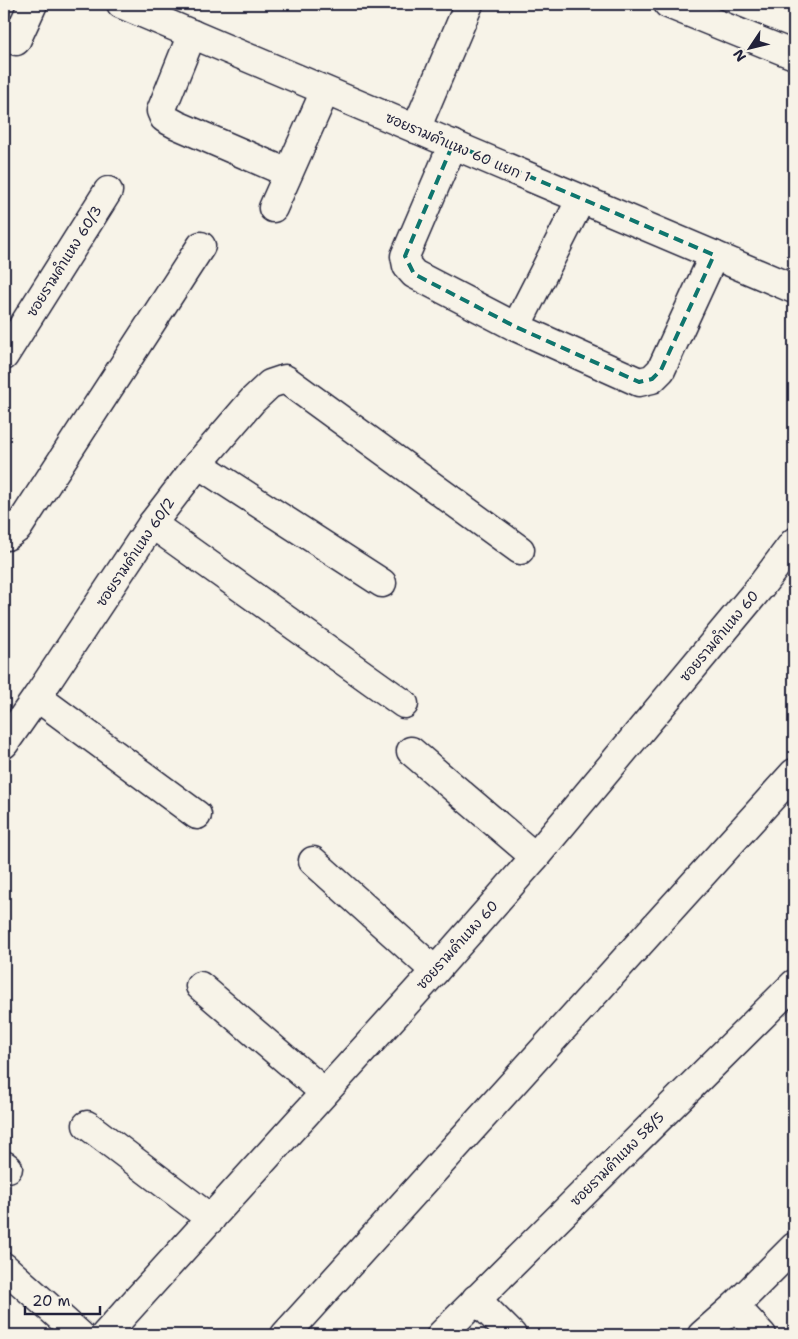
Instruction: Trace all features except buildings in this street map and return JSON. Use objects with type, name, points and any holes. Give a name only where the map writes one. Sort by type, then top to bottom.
[{"type":"street","points":[[16,41],[33,4]]},
{"type":"street","name":"ซอยรามคำแหง 60 แยก 1","points":[[121,4],[794,289]]},
{"type":"street","points":[[416,129],[469,4]]},
{"type":"street","points":[[668,4],[794,55]]},
{"type":"street","points":[[192,34],[161,111],[164,118],[288,173]]},
{"type":"street","points":[[272,208],[325,90]]},
{"type":"street","points":[[453,144],[405,256],[407,266],[414,274],[516,327],[639,382],[652,379],[661,370],[714,255]]},
{"type":"street","name":"ซอยรามคำแหง 60/3","points":[[4,356],[108,191]]},
{"type":"street","points":[[516,327],[581,199]]},
{"type":"street","points":[[4,536],[18,528],[201,246]]},
{"type":"street","name":"ซอยรามคำแหง 60/2","points":[[4,744],[152,524],[198,464],[253,400],[270,384],[285,379],[520,550]]},
{"type":"street","points":[[198,464],[382,583]]},
{"type":"street","points":[[152,524],[404,704]]},
{"type":"street","name":"ซอยรามคำแหง 60","points":[[105,1335],[535,857],[760,586],[794,542]]},
{"type":"street","points":[[37,697],[197,815]]},
{"type":"street","points":[[411,750],[535,857]]},
{"type":"street","points":[[285,1335],[794,773]]},
{"type":"street","points":[[313,861],[435,970]]},
{"type":"street","name":"ซอยรามคำแหง 58/5","points":[[441,1335],[794,984]]},
{"type":"street","points":[[200,986],[324,1092]]},
{"type":"street","points":[[87,1125],[211,1219]]},
{"type":"street","points":[[702,1335],[735,1306],[794,1247]]},
{"type":"street","points":[[4,1267],[80,1335]]},
{"type":"street","points":[[476,1299],[512,1335]]},
{"type":"street","points":[[735,1306],[762,1335]]},
{"type":"highlighted area","points":[[453,144],[714,255],[661,370],[652,379],[639,382],[516,327],[414,274],[405,256]]}]
